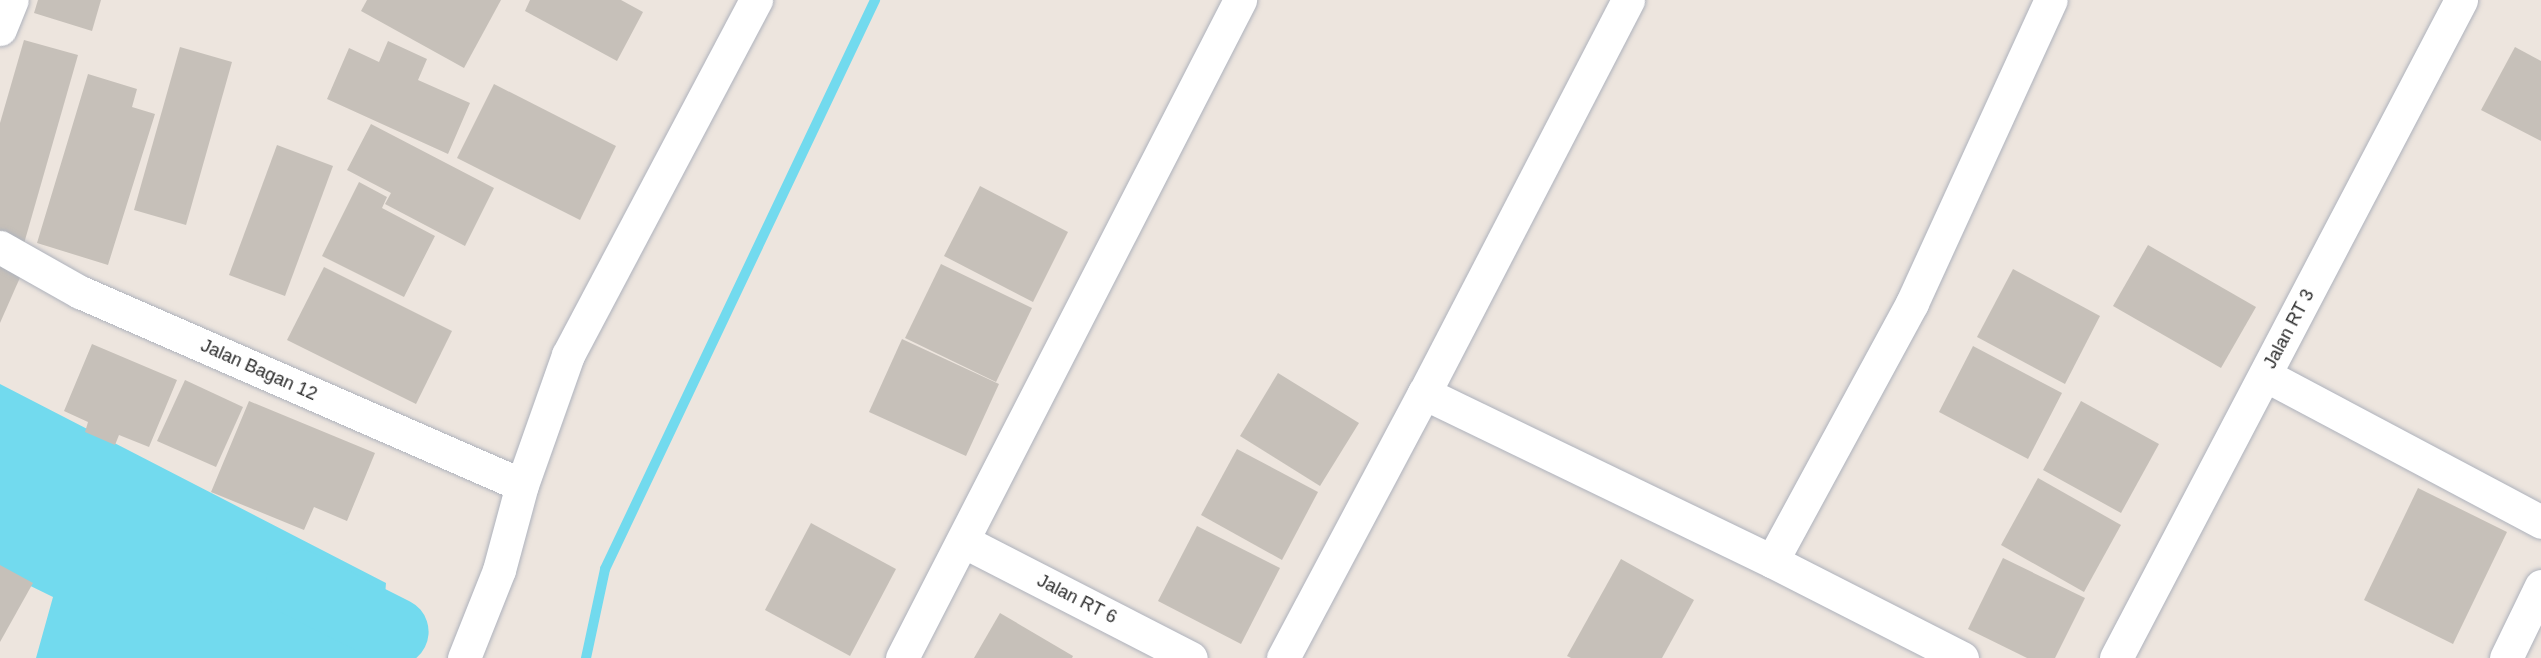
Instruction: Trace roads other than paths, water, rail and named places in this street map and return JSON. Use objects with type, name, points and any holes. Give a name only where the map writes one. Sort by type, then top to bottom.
[{"type":"street","points":[[0,29],[12,0]]},
{"type":"street","points":[[464,658],[500,570],[522,485],[568,355],[756,0]]},
{"type":"street","points":[[902,658],[1240,0]]},
{"type":"street","points":[[1283,658],[1424,393],[1628,0]]},
{"type":"street","points":[[1772,561],[1912,303],[2051,0]]},
{"type":"street","name":"Jalan RT 3","points":[[2116,658],[2461,0]]},
{"type":"street","name":"Jalan Bagan 12","points":[[0,247],[80,292],[522,485]]},
{"type":"street","points":[[2265,375],[2541,522]]},
{"type":"street","points":[[1424,393],[1772,561],[1962,658]]},
{"type":"street","name":"Jalan RT 6","points":[[963,541],[1191,658]]},
{"type":"street","points":[[2506,658],[2541,586]]},
{"type":"water","points":[[0,384],[386,583],[380,658],[36,658],[53,597],[0,571]]},
{"type":"waterway","points":[[586,658],[605,569],[875,0]]},
{"type":"waterway","points":[[300,584],[395,632]]}]
